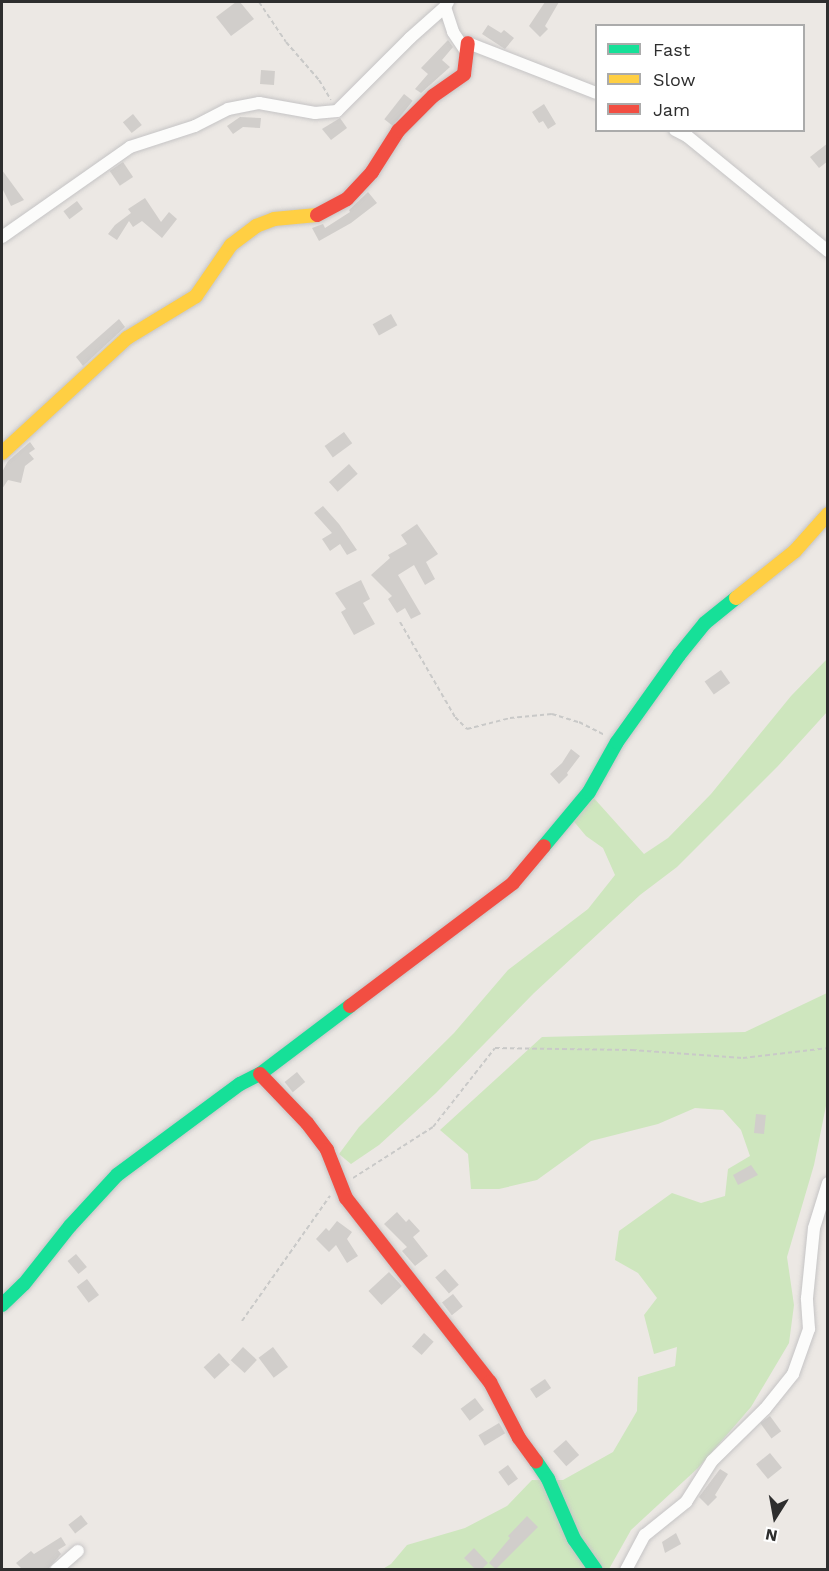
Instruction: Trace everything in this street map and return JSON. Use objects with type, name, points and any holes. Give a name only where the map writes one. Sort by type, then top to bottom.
[{"type":"street","points":[[2,237],[130,147],[195,126],[228,109],[259,103],[315,113],[337,111],[447,4]]},
{"type":"street","points":[[447,4],[453,32],[466,51],[468,43]]},
{"type":"street","points":[[468,43],[595,92]]},
{"type":"street","points":[[2,453],[82,382],[127,338],[196,296],[231,245],[256,226],[274,219],[314,217],[347,199],[372,172],[398,131],[433,96],[464,74],[468,43]]},
{"type":"street","points":[[679,132],[687,136],[828,251]]},
{"type":"street","points":[[2,1305],[24,1284],[70,1226],[117,1175],[240,1084],[260,1074],[513,883],[589,792],[617,742],[679,655],[705,623],[795,550],[828,514]]},
{"type":"street","points":[[260,1074],[306,1123],[327,1150],[346,1198],[490,1382],[519,1438],[548,1479],[574,1539],[596,1569]]},
{"type":"street","points":[[626,1569],[645,1534],[686,1502],[712,1461],[765,1409],[793,1374],[809,1329],[807,1298],[814,1228],[828,1183]]},
{"type":"street","points":[[56,1569],[78,1551]]},
{"type":"path","points":[[259,2],[286,42],[320,80],[337,111]]},
{"type":"path","points":[[400,622],[455,717],[467,729],[510,718],[552,714],[579,722],[617,742]]},
{"type":"path","points":[[242,1321],[324,1202],[341,1185],[433,1127],[495,1048],[632,1050],[743,1058],[828,1048]]},
{"type":"green space","points":[[827,659],[827,712],[778,766],[677,867],[640,895],[534,993],[436,1093],[379,1145],[351,1164],[339,1154],[359,1127],[454,1033],[508,970],[588,909],[615,875],[603,848],[586,836],[571,818],[592,796],[644,854],[668,838],[711,794],[791,696]]},
{"type":"green space","points":[[827,993],[827,1101],[814,1165],[787,1257],[794,1305],[789,1343],[751,1407],[698,1468],[631,1530],[609,1569],[381,1570],[391,1564],[407,1545],[465,1528],[507,1506],[532,1480],[563,1480],[613,1452],[637,1411],[638,1377],[675,1366],[677,1347],[654,1354],[644,1315],[657,1298],[638,1273],[615,1260],[619,1231],[672,1193],[701,1203],[725,1196],[728,1169],[750,1156],[741,1130],[723,1110],[695,1108],[658,1124],[591,1141],[537,1180],[499,1189],[471,1189],[468,1154],[440,1130],[542,1037],[745,1032]]},
{"type":"building","points":[[236,2],[240,2],[254,19],[231,36],[216,17]]},
{"type":"building","points":[[545,2],[559,2],[545,26],[548,29],[540,37],[529,26]]},
{"type":"building","points":[[488,25],[501,33],[504,30],[514,38],[505,49],[482,34]]},
{"type":"building","points":[[448,40],[453,47],[442,60],[450,67],[421,93],[415,89],[428,74],[421,68]]},
{"type":"building","points":[[261,70],[275,71],[274,85],[260,84]]},
{"type":"building","points":[[404,94],[413,101],[393,126],[384,119]]},
{"type":"building","points":[[544,104],[556,124],[548,129],[543,121],[539,123],[532,112]]},
{"type":"building","points":[[133,114],[142,125],[132,133],[123,122]]},
{"type":"building","points":[[240,117],[261,118],[260,128],[243,127],[233,134],[227,126]]},
{"type":"building","points":[[340,118],[347,128],[331,140],[322,129]]},
{"type":"building","points":[[828,143],[828,161],[819,168],[810,157]]},
{"type":"building","points":[[123,162],[133,177],[120,186],[110,171]]},
{"type":"building","points":[[2,170],[24,200],[11,206],[2,188]]},
{"type":"building","points":[[368,192],[377,203],[351,223],[319,241],[312,228],[323,224],[325,228],[350,212],[349,210]]},
{"type":"building","points":[[145,198],[161,222],[169,212],[177,219],[162,238],[142,221],[133,227],[129,221],[117,240],[108,234],[115,225],[131,213],[128,209]]},
{"type":"building","points":[[77,201],[83,209],[69,219],[63,211]]},
{"type":"building","points":[[391,314],[397,325],[379,336],[373,324]]},
{"type":"building","points":[[119,319],[125,327],[83,366],[76,357]]},
{"type":"building","points":[[344,432],[352,443],[333,457],[325,446]]},
{"type":"building","points":[[30,442],[35,449],[29,453],[34,459],[25,466],[21,483],[8,480],[2,489],[2,472],[8,461]]},
{"type":"building","points":[[349,464],[358,474],[338,492],[329,482]]},
{"type":"building","points":[[323,506],[357,550],[347,555],[340,544],[330,551],[322,539],[332,533],[314,513]]},
{"type":"building","points":[[417,524],[438,554],[426,562],[435,579],[425,585],[414,565],[398,575],[421,614],[411,619],[405,608],[397,613],[388,599],[392,596],[371,575],[390,558],[388,555],[407,544],[401,535]]},
{"type":"building","points":[[361,580],[370,599],[363,603],[375,624],[354,635],[341,612],[346,609],[335,593]]},
{"type":"building","points":[[721,670],[730,683],[714,695],[705,681]]},
{"type":"building","points":[[571,749],[580,756],[567,773],[568,775],[559,784],[550,774],[562,763]]},
{"type":"building","points":[[297,1072],[305,1082],[293,1092],[285,1082]]},
{"type":"building","points":[[756,1114],[766,1115],[764,1134],[754,1133]]},
{"type":"building","points":[[751,1165],[758,1175],[738,1185],[733,1175]]},
{"type":"building","points":[[397,1212],[406,1222],[409,1219],[420,1231],[413,1237],[428,1256],[415,1266],[402,1251],[407,1247],[384,1224]]},
{"type":"building","points":[[337,1221],[352,1232],[347,1239],[358,1256],[347,1263],[336,1245],[329,1252],[316,1239],[326,1228],[329,1231]]},
{"type":"building","points":[[76,1254],[87,1267],[79,1274],[68,1261]]},
{"type":"building","points":[[445,1269],[459,1285],[449,1293],[435,1278]]},
{"type":"building","points":[[389,1272],[402,1286],[381,1305],[369,1291]]},
{"type":"building","points":[[87,1279],[99,1295],[89,1303],[77,1287]]},
{"type":"building","points":[[453,1294],[463,1307],[452,1315],[442,1303]]},
{"type":"building","points":[[424,1333],[434,1342],[422,1355],[412,1346]]},
{"type":"building","points":[[243,1347],[257,1360],[245,1373],[231,1360]]},
{"type":"building","points":[[273,1347],[288,1367],[274,1378],[259,1358]]},
{"type":"building","points":[[219,1353],[230,1365],[215,1379],[204,1367]]},
{"type":"building","points":[[545,1379],[551,1388],[536,1398],[530,1389]]},
{"type":"building","points":[[475,1398],[484,1410],[470,1421],[461,1409]]},
{"type":"building","points":[[770,1416],[781,1431],[771,1438],[760,1423]]},
{"type":"building","points":[[499,1423],[505,1433],[485,1446],[478,1435]]},
{"type":"building","points":[[566,1440],[579,1455],[566,1466],[553,1451]]},
{"type":"building","points":[[770,1453],[782,1468],[768,1479],[756,1464]]},
{"type":"building","points":[[508,1465],[518,1479],[508,1486],[498,1472]]},
{"type":"building","points":[[720,1469],[728,1474],[715,1495],[717,1497],[708,1506],[699,1497]]},
{"type":"building","points":[[81,1515],[88,1524],[75,1534],[68,1525]]},
{"type":"building","points":[[527,1516],[538,1527],[496,1569],[489,1563],[510,1538],[508,1536]]},
{"type":"building","points":[[676,1533],[681,1544],[665,1553],[662,1542]]},
{"type":"building","points":[[61,1537],[66,1545],[58,1550],[61,1554],[48,1569],[22,1569],[16,1563],[31,1551],[34,1554]]},
{"type":"building","points":[[474,1548],[488,1563],[482,1569],[475,1569],[464,1558]]},
{"type":"traffic: fast","points":[[544,846],[589,792],[617,742],[679,655],[705,623],[736,598]]},
{"type":"traffic: fast","points":[[2,1305],[24,1284],[70,1226],[117,1175],[240,1084],[260,1074],[350,1006]]},
{"type":"traffic: fast","points":[[536,1461],[548,1479],[574,1539],[596,1570]]},
{"type":"traffic: slow","points":[[2,453],[127,338],[196,296],[231,245],[256,226],[274,219],[317,215]]},
{"type":"traffic: slow","points":[[736,598],[795,551],[828,514]]},
{"type":"traffic: jam","points":[[317,215],[347,199],[372,172],[398,131],[433,96],[464,74],[468,43]]},
{"type":"traffic: jam","points":[[350,1006],[513,883],[544,846]]},
{"type":"traffic: jam","points":[[260,1074],[307,1123],[327,1150],[346,1198],[490,1382],[519,1438],[536,1461]]}]
